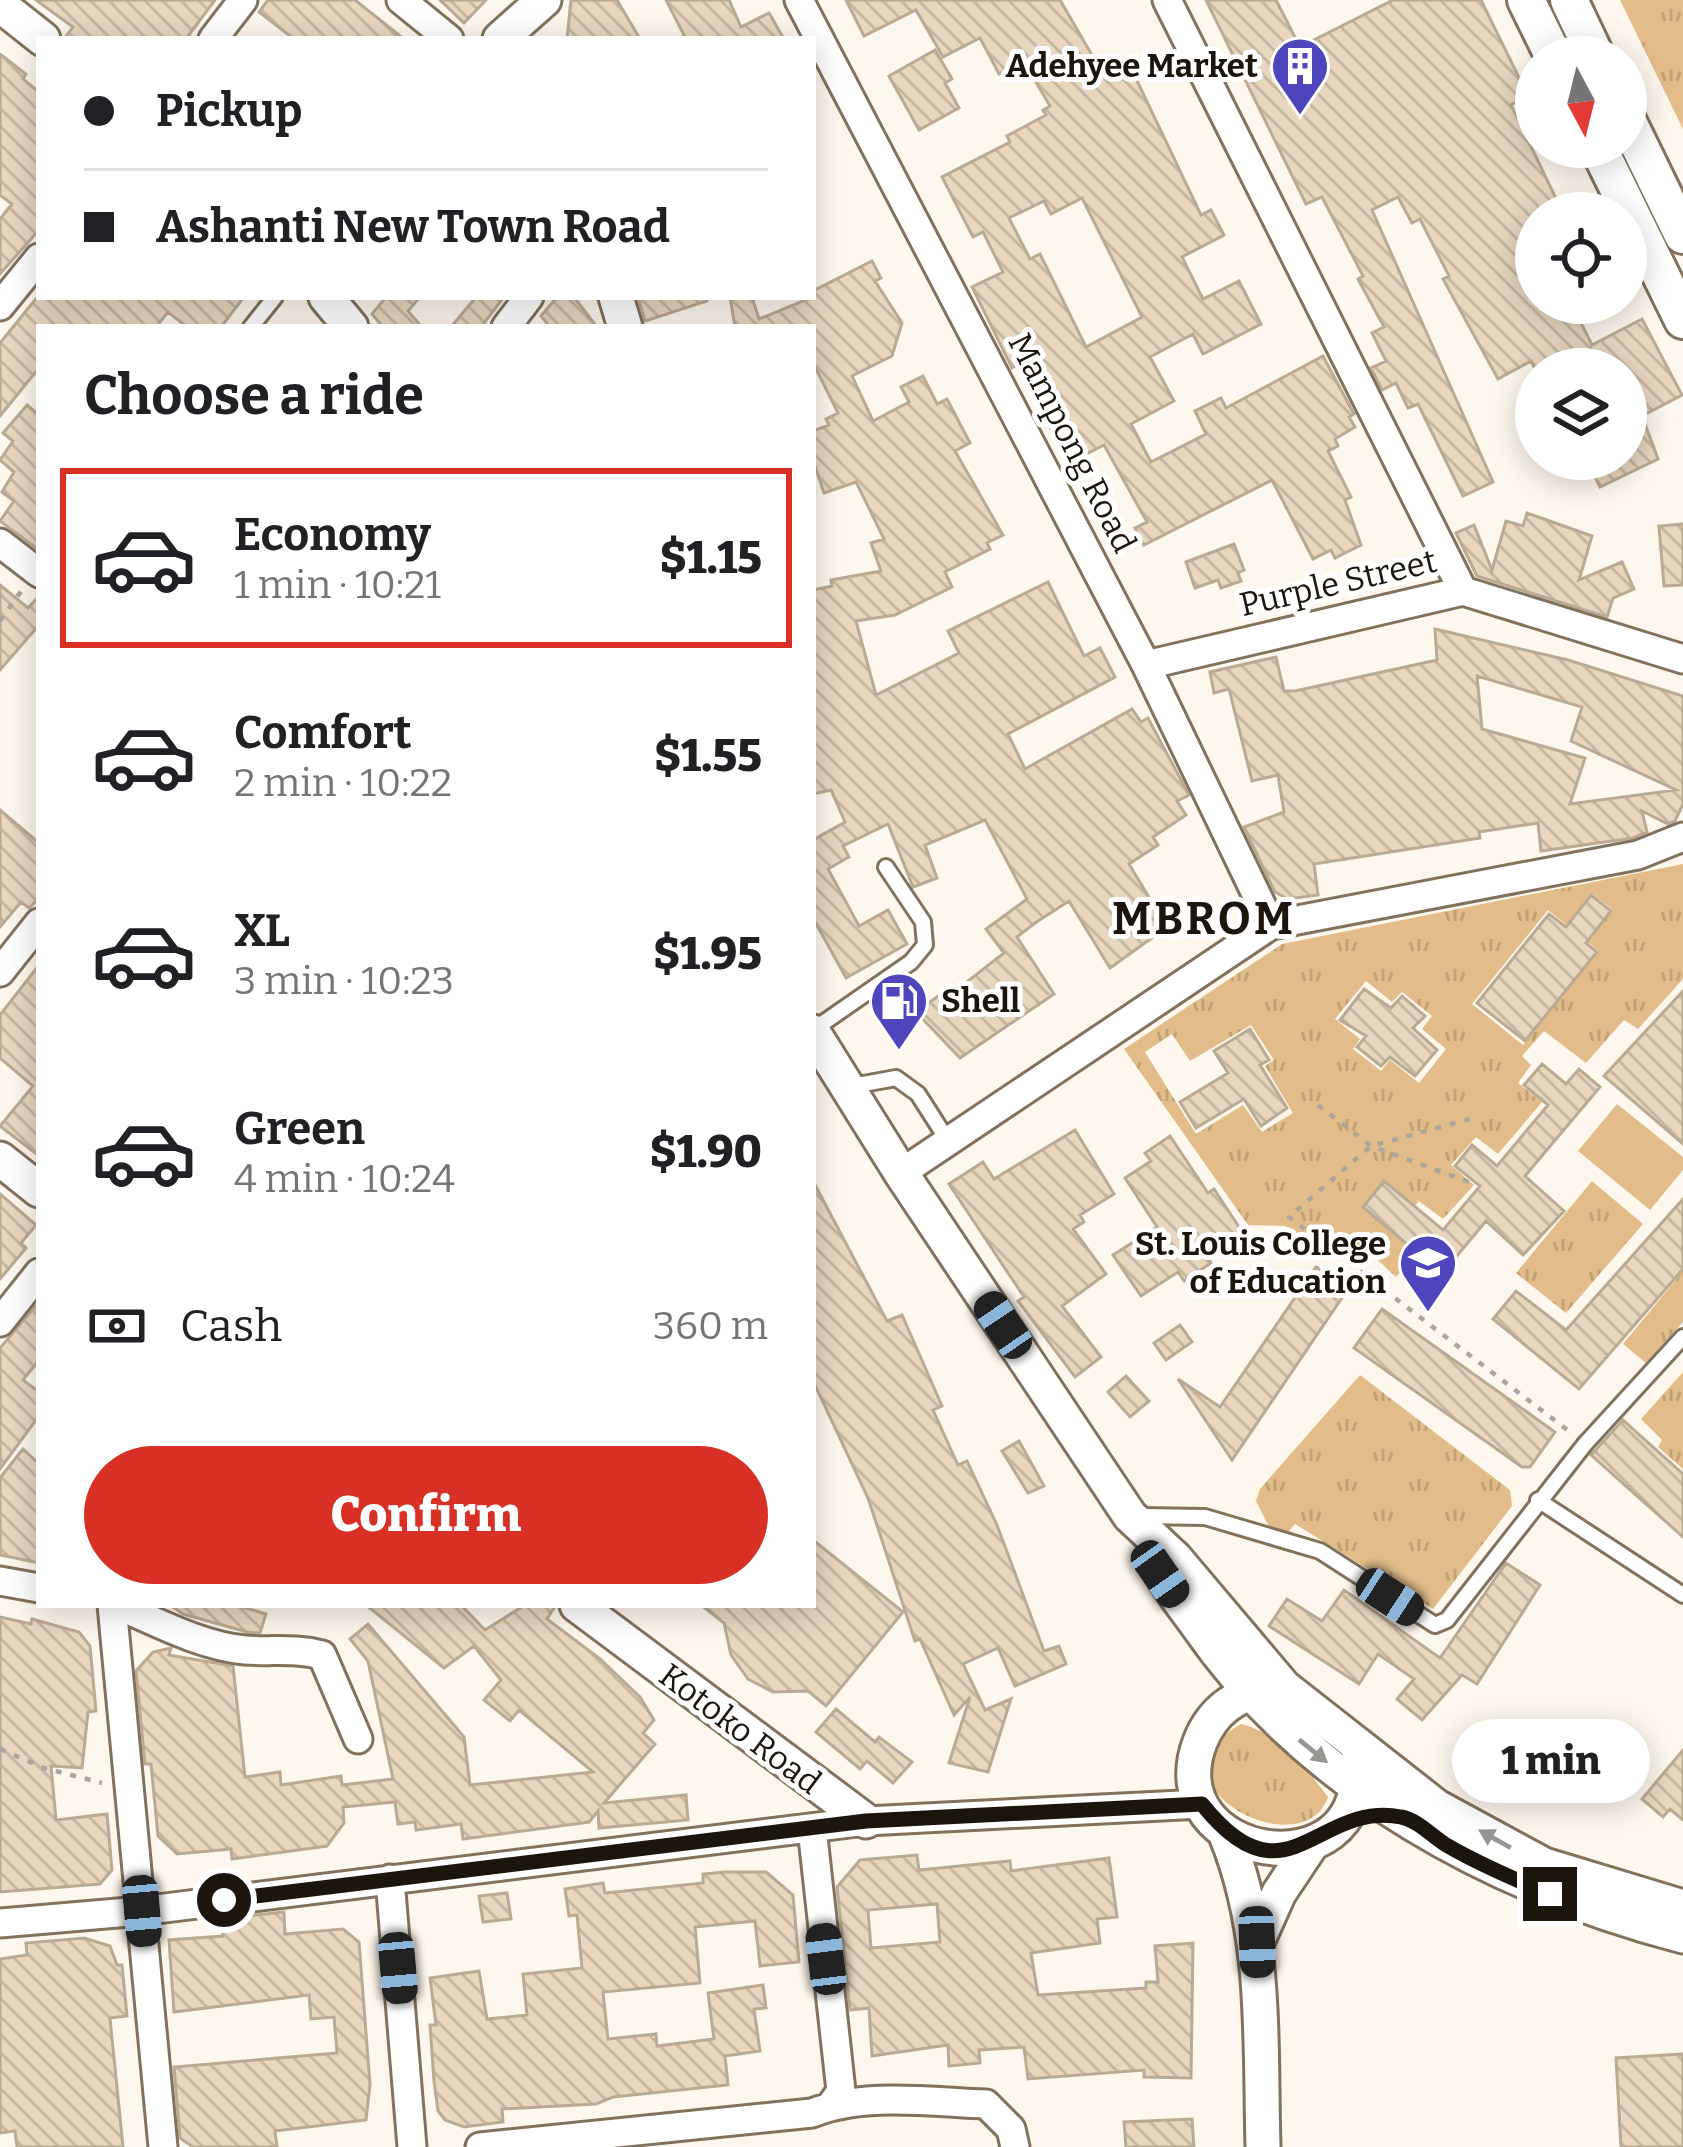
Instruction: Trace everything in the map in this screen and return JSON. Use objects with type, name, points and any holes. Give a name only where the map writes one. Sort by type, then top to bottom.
[{"type":"main road","points":[[1526,0],[1544,36]]},
{"type":"main road","points":[[1569,0],[1586,36]]},
{"type":"main road","points":[[1647,161],[1683,235]]},
{"type":"main road","points":[[1608,168],[1683,320]]},
{"type":"street","points":[[214,36],[243,0]]},
{"type":"street","points":[[401,0],[445,36]]},
{"type":"street","name":"Mampong Road","points":[[799,0],[1146,664],[1271,926]]},
{"type":"street","points":[[1167,0],[1463,591]]},
{"type":"street","points":[[0,5],[40,36]]},
{"type":"street","points":[[504,36],[536,13]]},
{"type":"street","points":[[3,295],[36,261]]},
{"type":"street","points":[[328,300],[348,324]]},
{"type":"street","points":[[508,324],[527,300]]},
{"type":"street","points":[[0,543],[36,570]]},
{"type":"street","name":"Purple Street","points":[[1146,664],[1463,591],[1683,659]]},
{"type":"street","points":[[901,1173],[1271,926],[1638,855],[1683,837]]},
{"type":"street","points":[[0,972],[36,927]]},
{"type":"street","points":[[816,1036],[901,1173],[1135,1522],[1160,1574],[1210,1644],[1235,1701],[1297,1737],[1405,1817],[1517,1880],[1683,1936]]},
{"type":"street","points":[[0,1159],[36,1188]]},
{"type":"street","points":[[0,1322],[36,1277]]},
{"type":"street","points":[[1135,1522],[1175,1558],[1284,1688],[1437,1807],[1544,1865],[1683,1907]]},
{"type":"street","points":[[0,1581],[36,1587]]},
{"type":"street","points":[[115,1608],[163,2147]]},
{"type":"street","points":[[122,1608],[191,1636],[244,1650],[296,1648],[322,1655],[358,1738]]},
{"type":"street","name":"Kotoko Road","points":[[581,1608],[866,1821]]},
{"type":"street","points":[[1263,2147],[1257,1942],[1245,1882],[1226,1835],[1202,1804],[1196,1753],[1235,1701],[1284,1688]]},
{"type":"street","points":[[1257,1942],[1279,1893],[1320,1838],[1349,1810],[1358,1783],[1355,1743]]},
{"type":"street","points":[[0,1923],[142,1911],[866,1821],[1202,1804]]},
{"type":"street","points":[[1226,1835],[1267,1851],[1320,1838],[1354,1820],[1405,1817]]},
{"type":"street","points":[[812,1828],[841,2091],[831,2105]]},
{"type":"street","points":[[390,1879],[412,2147]]},
{"type":"street","points":[[481,2147],[812,2113],[831,2105],[986,2104],[1011,2129],[1015,2147]]},
{"type":"lane","points":[[253,324],[273,300]]},
{"type":"lane","points":[[816,1029],[911,962],[926,945],[923,922],[886,867]]},
{"type":"lane","points":[[847,1087],[896,1078],[919,1094],[948,1141]]},
{"type":"lane","points":[[1135,1522],[1205,1517],[1320,1551],[1436,1625],[1448,1620],[1538,1500],[1683,1337]]},
{"type":"lane","points":[[1538,1500],[1683,1594]]},
{"type":"path","points":[[0,621],[36,575]]},
{"type":"path","points":[[1318,1105],[1371,1146],[1469,1182]]},
{"type":"path","points":[[1470,1119],[1371,1146],[1289,1217],[1585,1444]]},
{"type":"path","points":[[0,1749],[80,1779],[129,1784]]},
{"type":"green space","points":[[1620,0],[1683,0],[1683,129],[1647,55],[1647,36],[1638,36]]},
{"type":"green space","points":[[1683,864],[1683,979],[1638,1029],[1624,1020],[1586,1063],[1544,1031],[1522,1056],[1531,1065],[1518,1083],[1542,1102],[1498,1154],[1476,1137],[1451,1165],[1474,1185],[1443,1219],[1419,1201],[1393,1233],[1415,1254],[1396,1277],[1367,1250],[1326,1251],[1285,1226],[1248,1225],[1124,1049],[1282,944]],"holes":[[[1591,893],[1613,910],[1591,938],[1569,921]],[[1548,910],[1599,951],[1523,1045],[1472,1004]],[[1366,981],[1392,1002],[1402,992],[1432,1016],[1422,1029],[1446,1049],[1419,1083],[1390,1060],[1381,1071],[1353,1049],[1360,1039],[1335,1019]],[[1251,1025],[1274,1060],[1265,1066],[1293,1113],[1262,1132],[1243,1105],[1196,1134],[1145,1052],[1172,1034],[1190,1061]]]},
{"type":"green space","points":[[1617,1104],[1683,1157],[1683,1170],[1650,1210],[1578,1151]]},
{"type":"green space","points":[[1592,1181],[1643,1224],[1566,1313],[1516,1273]]},
{"type":"green space","points":[[1683,1271],[1683,1322],[1646,1363],[1623,1344]]},
{"type":"green space","points":[[1683,1372],[1683,1469],[1658,1447],[1662,1440],[1641,1419]]},
{"type":"green space","points":[[1360,1375],[1510,1490],[1512,1506],[1433,1609],[1295,1524],[1286,1535],[1269,1527],[1256,1501],[1260,1489]]},
{"type":"green space","points":[[1241,1724],[1278,1743],[1320,1786],[1328,1797],[1313,1817],[1289,1825],[1262,1821],[1236,1810],[1216,1792],[1207,1770],[1214,1747]]},
{"type":"building","points":[[36,0],[215,0],[188,36],[66,36],[73,27]]},
{"type":"building","points":[[268,0],[355,0],[400,36],[290,36],[259,12]]},
{"type":"building","points":[[440,0],[486,0],[464,23]]},
{"type":"building","points":[[571,0],[617,0],[638,36],[567,36]]},
{"type":"building","points":[[666,0],[729,0],[741,27],[769,13],[782,36],[684,36]]},
{"type":"building","points":[[846,0],[1060,0],[1107,81],[1131,68],[1201,215],[1211,210],[1224,235],[1182,257],[1203,299],[1239,281],[1261,324],[1203,354],[1193,334],[1150,357],[1174,401],[1131,424],[1151,462],[1206,434],[1195,411],[1221,398],[1226,408],[1323,356],[1354,414],[1349,417],[1355,427],[1335,439],[1338,446],[1328,451],[1351,497],[1345,500],[1361,545],[1335,558],[1331,550],[1313,559],[1272,480],[1144,545],[1135,528],[1147,522],[1104,445],[1069,463],[1017,365],[1012,368],[972,287],[1003,272],[983,232],[973,237],[942,177],[1010,142],[1007,136],[1046,115],[1043,110],[1050,106],[1023,60],[999,74],[980,38],[943,57],[916,10],[864,36]],"holes":[[[1082,198],[1142,317],[1086,347],[1040,254],[1030,259],[1009,218],[1044,201],[1051,214]]]},
{"type":"building","points":[[1206,0],[1276,0],[1300,47],[1393,0],[1481,0],[1515,69],[1515,103],[1511,105],[1515,168],[1541,168],[1553,192],[1515,192],[1515,324],[1582,324],[1592,345],[1632,324],[1645,324],[1682,395],[1647,413],[1647,348],[1515,348],[1515,370],[1498,379],[1443,279],[1449,276],[1420,219],[1412,223],[1398,197],[1372,210],[1493,482],[1463,496],[1418,404],[1408,408],[1396,383],[1382,390],[1371,368],[1386,361],[1372,333],[1384,327],[1322,197],[1306,204]]},
{"type":"building","points":[[935,50],[952,79],[945,83],[959,108],[919,130],[889,76]]},
{"type":"building","points":[[0,54],[26,74],[23,79],[36,90],[36,233],[0,274],[0,219],[12,204],[0,195]]},
{"type":"building","points":[[872,261],[881,278],[875,281],[902,323],[892,356],[852,376],[873,421],[909,402],[901,387],[923,376],[937,404],[947,399],[970,443],[955,451],[1003,535],[987,543],[990,549],[945,572],[952,587],[895,615],[856,621],[876,695],[959,653],[948,631],[1048,582],[1084,656],[1100,648],[1115,677],[1008,734],[1025,769],[1132,709],[1141,722],[1148,718],[1189,795],[1177,801],[1186,815],[1153,837],[1158,845],[1129,864],[1167,927],[1110,968],[1069,901],[1017,937],[1054,994],[960,1058],[916,1012],[941,994],[945,999],[1004,953],[986,929],[1027,899],[985,820],[925,845],[937,878],[913,887],[888,824],[843,846],[849,857],[828,869],[859,926],[888,910],[907,944],[846,978],[816,923],[816,838],[845,822],[831,790],[816,793],[816,589],[832,586],[831,580],[881,571],[871,543],[884,539],[856,482],[824,493],[816,469],[816,430],[829,425],[826,419],[838,413],[816,369],[816,324],[734,324],[730,300],[753,300],[759,319],[816,300],[816,289]]},
{"type":"building","points":[[36,299],[242,300],[223,324],[183,324],[168,312],[158,324],[36,324],[36,372],[0,416],[0,343]]},
{"type":"building","points":[[384,300],[417,300],[408,311],[419,324],[380,324],[372,314]]},
{"type":"building","points":[[474,300],[502,300],[483,324],[454,324]]},
{"type":"building","points":[[554,300],[576,300],[595,324],[548,324],[541,316]]},
{"type":"building","points":[[639,300],[707,300],[707,301],[645,321]]},
{"type":"building","points":[[27,405],[36,412],[36,548],[0,521],[14,501],[2,492],[14,472],[0,460],[13,441],[3,433]]},
{"type":"building","points":[[1647,429],[1658,459],[1647,464]]},
{"type":"building","points":[[1527,513],[1592,536],[1579,580],[1622,562],[1634,589],[1613,598],[1607,617],[1477,576],[1456,533],[1474,525],[1492,570],[1506,521],[1523,526]]},
{"type":"building","points":[[1683,524],[1683,585],[1664,586],[1659,526]]},
{"type":"building","points":[[1234,544],[1244,570],[1238,573],[1241,581],[1221,588],[1218,580],[1195,588],[1186,562]]},
{"type":"building","points":[[0,585],[28,608],[36,599],[36,628],[0,670]]},
{"type":"building","points":[[1435,629],[1568,660],[1683,696],[1683,804],[1675,821],[1668,824],[1642,811],[1647,832],[1633,838],[1541,851],[1538,823],[1479,832],[1480,838],[1314,864],[1318,895],[1288,899],[1275,892],[1244,827],[1284,812],[1278,775],[1252,781],[1229,689],[1214,693],[1210,672],[1276,657],[1284,691],[1295,691],[1437,660]],"holes":[[[1477,676],[1582,707],[1571,741],[1676,790],[1570,804],[1585,758],[1482,729]]]},
{"type":"building","points":[[0,810],[36,840],[36,901],[29,908],[21,902],[0,927]]},
{"type":"building","points":[[1591,895],[1611,911],[1586,943],[1597,952],[1525,1041],[1477,1003],[1549,914],[1566,927]]},
{"type":"building","points":[[36,969],[36,1154],[0,1126],[33,1086],[0,1058],[0,1015]]},
{"type":"building","points":[[1364,989],[1391,1008],[1402,996],[1425,1016],[1413,1028],[1437,1050],[1415,1076],[1390,1057],[1381,1066],[1357,1047],[1366,1036],[1340,1020]]},
{"type":"building","points":[[1683,991],[1683,1144],[1604,1076]]},
{"type":"building","points":[[1250,1029],[1269,1060],[1260,1065],[1287,1108],[1261,1126],[1244,1099],[1196,1128],[1180,1102],[1228,1073],[1214,1051]]},
{"type":"building","points":[[1542,1064],[1566,1084],[1579,1069],[1600,1087],[1525,1176],[1564,1211],[1523,1255],[1486,1221],[1436,1281],[1415,1264],[1421,1256],[1363,1207],[1384,1181],[1443,1230],[1480,1186],[1455,1166],[1472,1145],[1497,1166],[1548,1105],[1524,1085]]},
{"type":"building","points":[[1075,1130],[1114,1194],[1080,1215],[1084,1222],[1073,1229],[1106,1274],[1062,1306],[1101,1357],[1075,1377],[1018,1301],[1024,1297],[949,1184],[983,1162],[994,1179]]},
{"type":"building","points":[[1170,1136],[1208,1193],[1214,1189],[1241,1230],[1205,1254],[1211,1263],[1184,1281],[1178,1272],[1141,1296],[1113,1255],[1157,1227],[1125,1178],[1151,1161],[1145,1153]]},
{"type":"building","points":[[816,1187],[887,1321],[902,1315],[942,1406],[933,1410],[958,1465],[967,1461],[997,1525],[1044,1651],[1059,1646],[1066,1664],[1015,1686],[998,1648],[963,1664],[985,1710],[1011,1699],[988,1772],[949,1763],[970,1697],[954,1715],[920,1639],[915,1641],[868,1498],[816,1387]]},
{"type":"building","points":[[0,1194],[36,1225],[21,1243],[26,1248],[0,1279]]},
{"type":"building","points":[[1683,1199],[1683,1269],[1579,1389],[1493,1319],[1516,1291],[1566,1330]]},
{"type":"building","points":[[1316,1267],[1348,1289],[1232,1460],[1178,1379],[1220,1407]]},
{"type":"building","points":[[36,1306],[36,1364],[23,1380],[36,1390],[36,1420],[0,1469],[0,1348]]},
{"type":"building","points":[[1382,1309],[1555,1432],[1530,1467],[1522,1467],[1354,1348]]},
{"type":"building","points":[[1180,1325],[1192,1342],[1166,1360],[1154,1343]]},
{"type":"building","points":[[1126,1376],[1149,1401],[1130,1417],[1108,1392]]},
{"type":"building","points":[[1623,1420],[1683,1474],[1683,1537],[1591,1455]]},
{"type":"building","points":[[1019,1441],[1044,1486],[1028,1493],[1002,1451]]},
{"type":"building","points":[[23,1449],[36,1461],[36,1562],[0,1555],[0,1478]]},
{"type":"building","points":[[816,1542],[903,1612],[826,1706],[808,1691],[773,1692],[748,1679],[731,1655],[724,1623],[705,1608],[816,1608]]},
{"type":"building","points":[[1506,1563],[1540,1585],[1477,1684],[1462,1675],[1422,1720],[1397,1699],[1414,1679],[1378,1654],[1359,1684],[1269,1626],[1287,1599],[1322,1621],[1344,1590],[1440,1658]]},
{"type":"building","points":[[174,1608],[246,1608],[266,1614],[260,1633]]},
{"type":"building","points":[[370,1608],[464,1608],[485,1630],[520,1608],[554,1608],[547,1619],[600,1659],[640,1697],[654,1720],[643,1733],[655,1744],[604,1803],[686,1795],[688,1820],[599,1828],[598,1811],[589,1822],[463,1839],[461,1824],[416,1830],[415,1822],[398,1824],[395,1802],[343,1807],[344,1823],[327,1846],[232,1859],[231,1849],[177,1854],[158,1836],[136,1671],[153,1652],[171,1648],[169,1655],[233,1666],[245,1777],[280,1772],[281,1785],[341,1776],[342,1785],[393,1779],[368,1661],[350,1639],[368,1624],[464,1737],[470,1785],[593,1772],[519,1710],[510,1721],[484,1700],[501,1680],[474,1646],[444,1668]]},
{"type":"building","points":[[0,1617],[31,1624],[32,1619],[79,1632],[90,1646],[96,1711],[88,1712],[82,1768],[51,1766],[56,1820],[107,1814],[112,1870],[100,1884],[0,1892]]},
{"type":"building","points":[[836,1709],[875,1742],[879,1737],[912,1762],[893,1783],[867,1761],[860,1769],[816,1732]]},
{"type":"building","points":[[1683,1750],[1683,1820],[1670,1809],[1663,1817],[1642,1799]]},
{"type":"building","points":[[917,1855],[919,1870],[1010,1861],[1011,1871],[1109,1858],[1117,1917],[1097,1919],[1100,1943],[1031,1953],[1038,1995],[1146,1988],[1146,1982],[1158,1982],[1155,1946],[1193,1943],[1191,2078],[1144,2077],[1144,2070],[1028,2079],[1024,2047],[979,2050],[980,2063],[949,2066],[948,2045],[872,2056],[869,2008],[850,2010],[837,1887],[860,1860]],"holes":[[[937,1904],[940,1942],[871,1948],[868,1910]]]},
{"type":"building","points":[[766,1872],[793,1895],[799,1962],[760,1966],[755,1921],[695,1927],[700,1983],[603,1992],[608,2039],[656,2034],[657,2046],[714,2039],[708,1993],[763,1985],[766,2008],[754,2009],[760,2051],[725,2056],[728,2085],[613,2097],[596,2104],[502,2109],[503,2122],[464,2127],[445,2120],[438,2111],[434,2081],[430,2025],[436,2025],[430,1978],[479,1971],[487,2019],[527,2015],[523,1974],[582,1968],[577,1915],[569,1916],[565,1889],[603,1883],[605,1893],[703,1883],[703,1874]]},
{"type":"building","points":[[507,1893],[511,1919],[483,1922],[479,1896]]},
{"type":"building","points":[[284,1912],[285,1934],[343,1929],[359,1942],[370,2085],[366,2120],[275,2131],[277,2147],[193,2147],[180,2138],[174,2067],[337,2053],[334,2017],[311,2019],[309,1995],[174,2012],[169,1940],[223,1936],[221,1919]]},
{"type":"building","points":[[84,1938],[110,1946],[117,1965],[122,1965],[127,2016],[110,2018],[123,2147],[17,2147],[15,2131],[0,2133],[0,1959],[27,1955],[26,1943]]},
{"type":"building","points":[[1683,2054],[1683,2147],[1621,2147],[1616,2058]]},
{"type":"building","points":[[1192,2119],[1194,2147],[1126,2147],[1124,2122]]},
{"type":"place","name":"Adehyee Market","points":[[1300,117]]},
{"type":"place","name":"Shell","points":[[899,1052]]},
{"type":"place","name":"St. Louis College of Education","points":[[1428,1314]]},
{"type":"district","name":"MBROM","points":[[1204,919]]},
{"type":"route","points":[[224,1900],[866,1821],[1202,1804],[1226,1835],[1267,1851],[1311,1845],[1354,1820],[1405,1817],[1448,1846],[1550,1894]]}]
